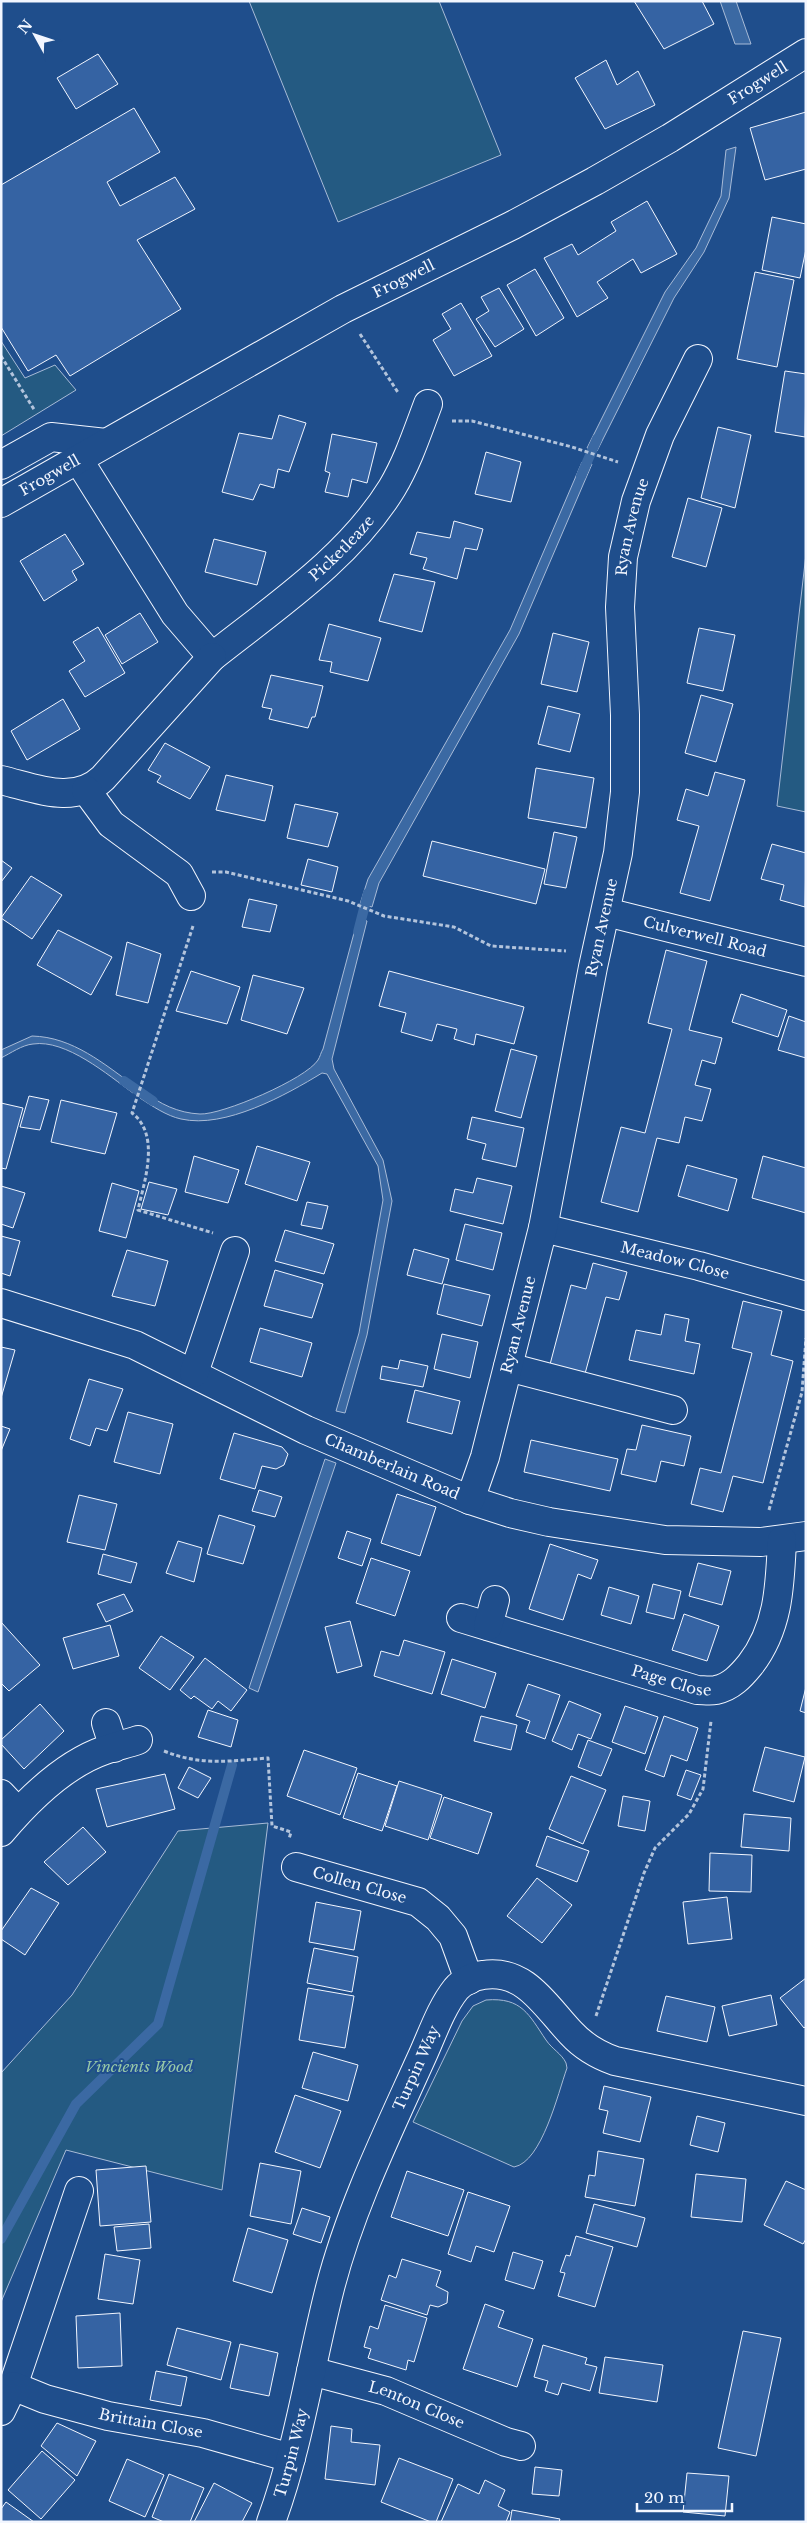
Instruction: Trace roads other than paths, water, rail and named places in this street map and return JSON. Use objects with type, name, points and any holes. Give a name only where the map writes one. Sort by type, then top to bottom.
[{"type":"street","name":"Frogwell","points":[[1,503],[343,308],[513,225],[595,182],[670,138],[806,53]]},
{"type":"street","name":"Ryan Avenue","points":[[470,1500],[485,1457],[543,1228],[596,953],[618,853],[625,792],[625,715],[620,607],[623,557],[636,501],[660,435],[698,359]]},
{"type":"street","name":"Picketleaze","points":[[1,780],[57,794],[72,794],[86,790],[103,778],[212,657],[312,577],[362,528],[401,471],[425,412]]},
{"type":"street","points":[[1,465],[51,437],[106,443]]},
{"type":"street","points":[[78,459],[176,614],[212,657]]},
{"type":"street","points":[[86,790],[97,808],[111,824],[185,885]]},
{"type":"street","name":"Culverwell Road","points":[[606,912],[806,962]]},
{"type":"street","name":"Meadow Close","points":[[543,1228],[751,1279],[806,1296]]},
{"type":"street","points":[[194,1373],[214,1282],[235,1251]]},
{"type":"street","name":"Chamberlain Road","points":[[1,1303],[135,1345],[306,1430],[470,1500],[533,1519],[665,1540],[783,1539]]},
{"type":"street","points":[[508,1367],[673,1410]]},
{"type":"street","name":"Page Close","points":[[461,1618],[697,1690],[715,1690],[730,1685],[741,1676],[756,1657],[767,1637],[780,1590],[783,1539]]},
{"type":"street","points":[[488,1626],[495,1600]]},
{"type":"street","points":[[7,1813],[80,1762],[120,1737]]},
{"type":"street","name":"Collen Close","points":[[296,1866],[418,1902],[438,1918],[453,1936],[469,1980]]},
{"type":"street","points":[[469,1980],[482,1975],[497,1975],[528,1986],[586,2046],[598,2054],[615,2061],[806,2101]]},
{"type":"street","name":"Turpin Way","points":[[271,2522],[291,2458],[330,2287],[364,2190],[442,2015],[457,1989],[469,1980]]},
{"type":"street","points":[[1,2411],[13,2386],[79,2191]]},
{"type":"street","name":"Lenton Close","points":[[311,2371],[386,2391],[506,2442],[521,2446]]},
{"type":"street","name":"Brittain Close","points":[[13,2386],[44,2399],[108,2416],[202,2433],[291,2458]]},
{"type":"waterway","points":[[581,476],[597,439]]},
{"type":"waterway","points":[[358,932],[368,893]]},
{"type":"waterway","points":[[124,1081],[153,1101]]},
{"type":"waterway","points":[[1,2239],[76,2104],[158,2024],[232,1765]]},
{"type":"park label","name":"Vincients Wood","points":[[139,2067]]}]
